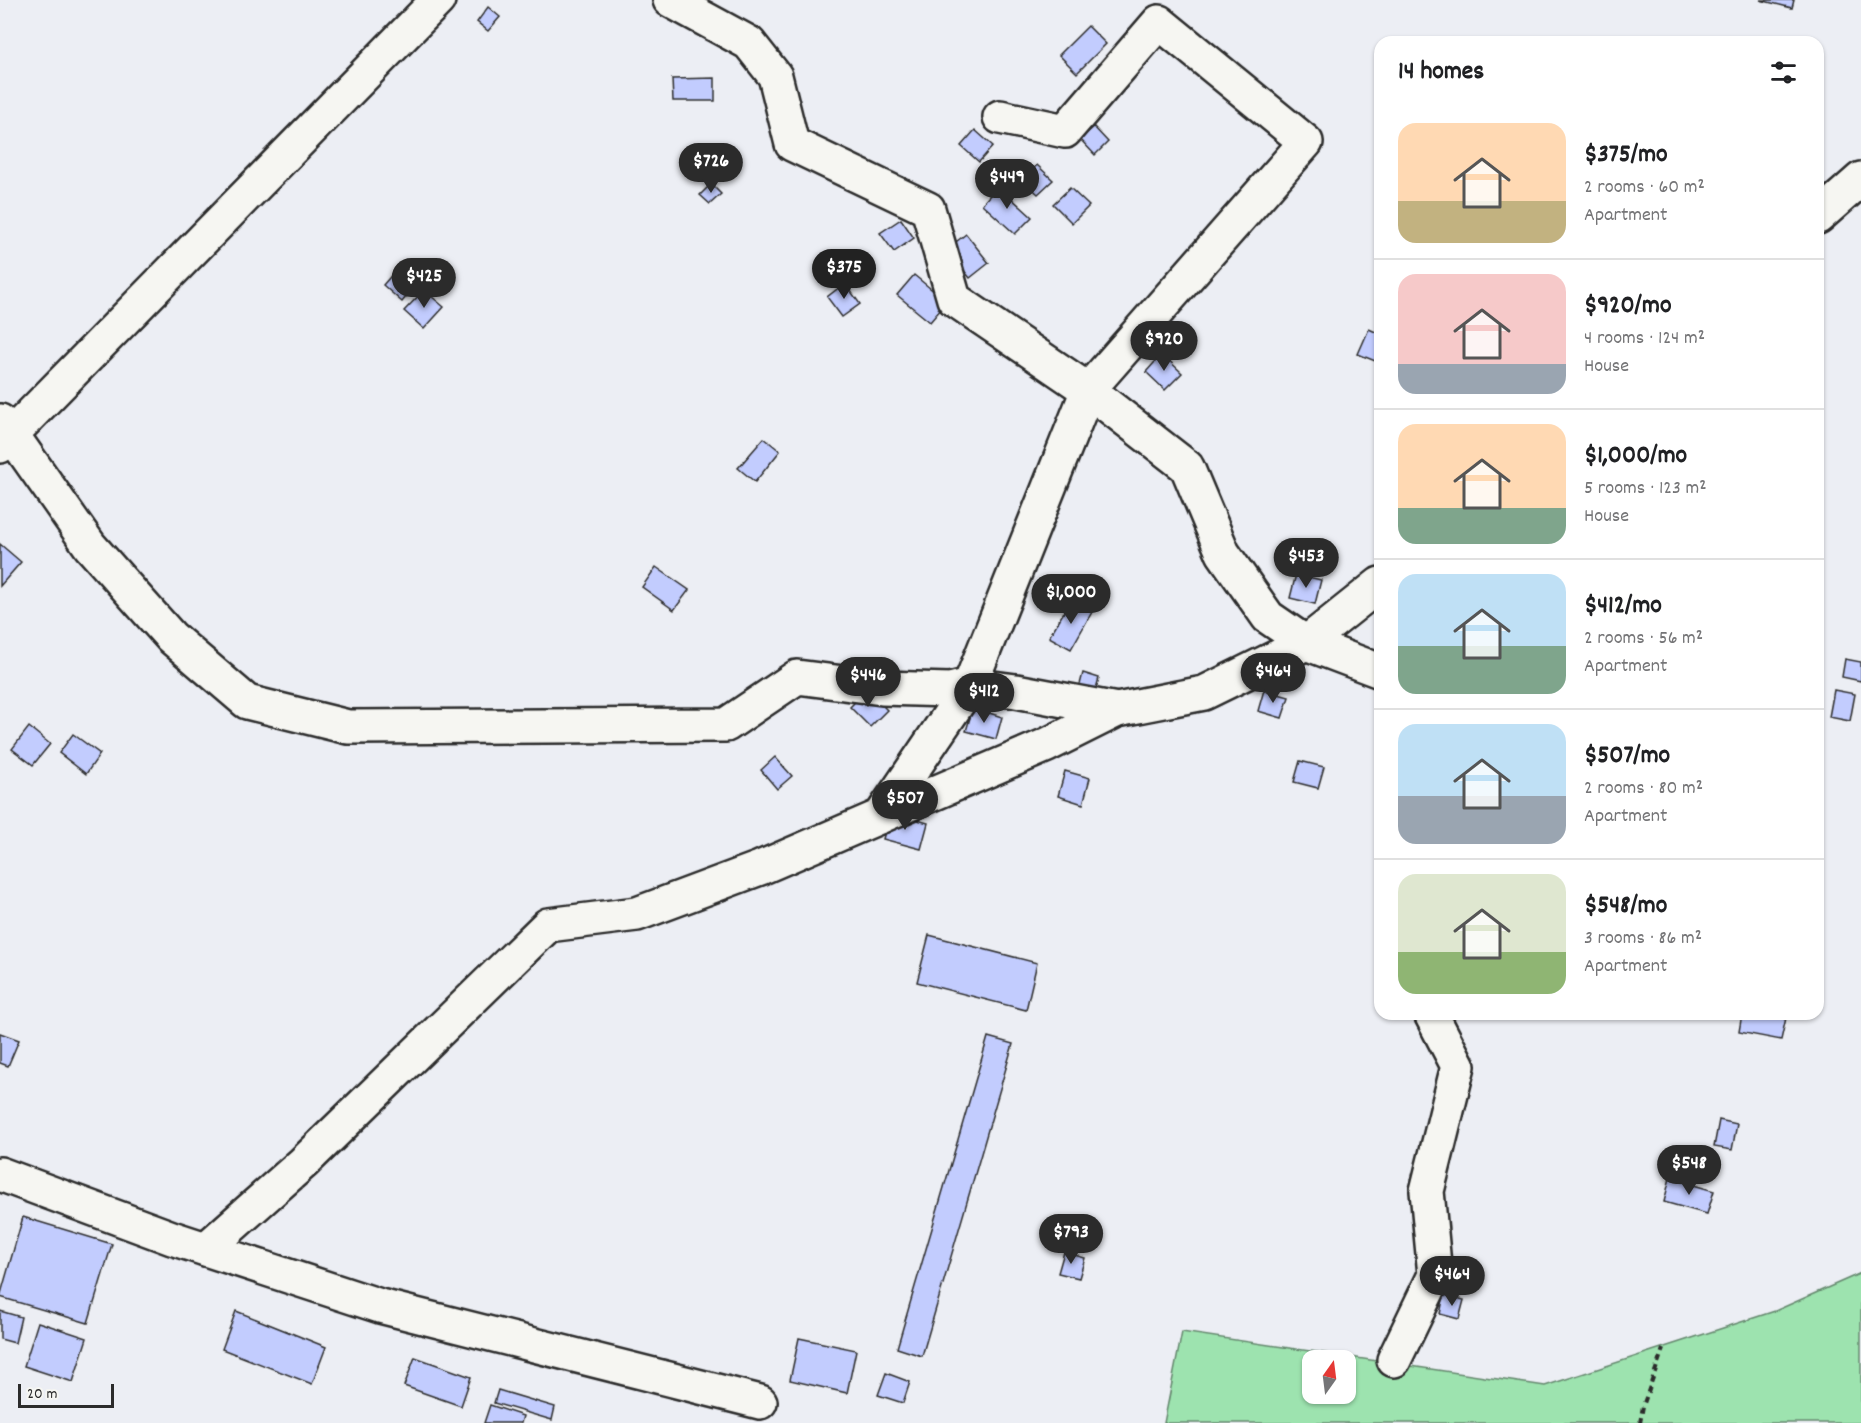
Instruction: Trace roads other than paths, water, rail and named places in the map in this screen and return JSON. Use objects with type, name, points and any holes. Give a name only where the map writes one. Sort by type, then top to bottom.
[{"type":"street","points":[[438,0],[4,434],[90,546],[171,637],[247,702],[348,727],[726,725],[797,677],[882,688],[951,690],[970,685],[1117,710]]},
{"type":"street","points":[[670,0],[749,43],[775,76],[792,144],[928,209],[954,299],[1088,390],[1187,467],[1223,553],[1268,617],[1306,643],[1374,668]]},
{"type":"street","points":[[881,816],[970,685],[1088,390],[1306,142],[1159,22],[1065,131],[1000,117]]},
{"type":"street","points":[[1824,212],[1861,179]]},
{"type":"street","points":[[206,1249],[303,1163],[548,925],[637,914],[760,867],[881,816],[1047,745],[1117,710],[1204,693],[1306,643],[1374,589]]},
{"type":"street","points":[[1394,1360],[1436,1275],[1427,1191],[1458,1066],[1434,1020]]},
{"type":"street","points":[[0,1174],[172,1238],[380,1306],[760,1402]]}]
